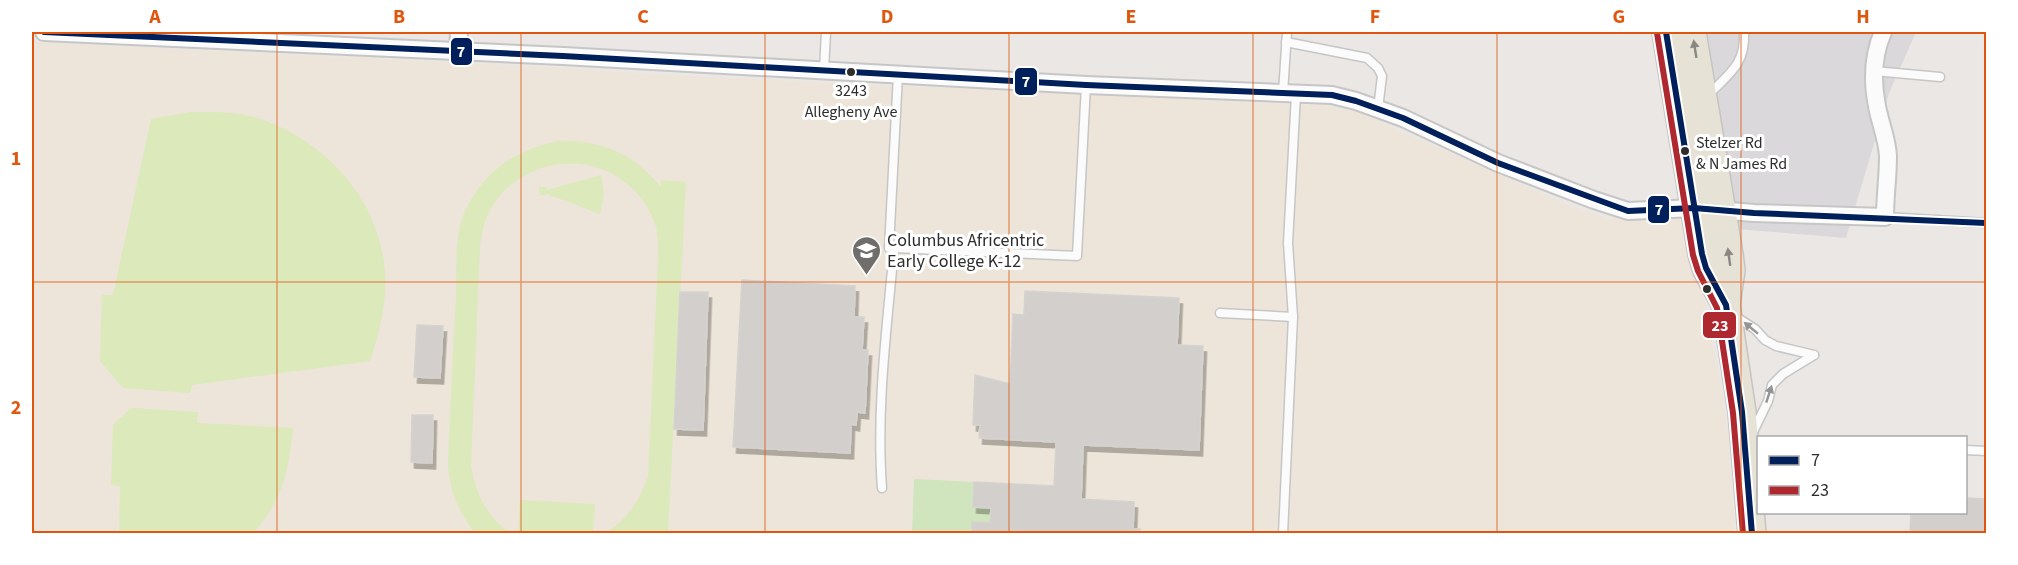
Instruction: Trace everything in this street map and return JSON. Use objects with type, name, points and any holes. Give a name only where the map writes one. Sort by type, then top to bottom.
[{"type":"main road","points":[[1666,32],[1694,208],[1706,268],[1727,308]]},
{"type":"main road","points":[[1692,32],[1731,270],[1727,308],[1746,448],[1752,534]]},
{"type":"street","points":[[44,32],[301,38],[458,51],[1086,85],[1183,87],[1332,95],[1404,118],[1498,163],[1628,211],[1694,208],[1886,217],[1885,192],[1888,155],[1886,137],[1877,108],[1874,71],[1884,32]]},
{"type":"street","points":[[458,51],[459,32]]},
{"type":"lane","points":[[824,70],[826,32]]},
{"type":"lane","points":[[1283,534],[1293,317],[1288,243],[1290,94],[1287,32]]},
{"type":"lane","points":[[1703,100],[1735,67],[1745,49],[1744,32]]},
{"type":"lane","points":[[1286,42],[1367,58],[1374,63],[1382,76],[1378,109]]},
{"type":"lane","points":[[1874,71],[1940,77]]},
{"type":"lane","points":[[898,74],[889,248],[1077,256],[1086,85]]},
{"type":"lane","points":[[1886,217],[1986,223]]},
{"type":"lane","points":[[882,488],[880,427],[894,248]]},
{"type":"lane","points":[[1727,308],[1755,329],[1765,340],[1776,346],[1814,355],[1783,374],[1772,385],[1768,401],[1746,448]]},
{"type":"lane","points":[[1220,314],[1293,317]]},
{"type":"lane","points":[[1967,450],[1986,451]]},
{"type":"shaded area","points":[[1679,32],[1916,32],[1889,93],[1846,238],[1712,227]]},
{"type":"shaded area","name":"Columbus Africentric Early College K-12","points":[[32,42],[1328,106],[1359,113],[1567,205],[1606,218],[1626,221],[1660,221],[1680,217],[1688,221],[1693,229],[1722,392],[1735,533],[32,534]]},
{"type":"green space","points":[[191,112],[245,115],[286,130],[307,142],[326,158],[344,175],[359,195],[379,239],[385,275],[383,313],[370,361],[192,385],[190,393],[123,388],[100,361],[102,295],[113,295],[151,119]]},
{"type":"green space","points":[[559,141],[590,143],[616,151],[639,165],[661,187],[661,180],[686,182],[668,533],[644,533],[644,529],[641,533],[606,533],[632,509],[648,477],[658,242],[653,219],[640,196],[616,175],[596,167],[575,164],[554,165],[534,171],[516,181],[500,195],[486,218],[480,246],[471,466],[476,486],[489,513],[511,533],[476,534],[460,510],[453,493],[448,465],[457,251],[462,218],[483,183],[504,163],[529,150]]},
{"type":"green space","points":[[601,175],[604,194],[600,214],[547,194],[539,195],[539,187],[547,187],[547,190]]},
{"type":"green space","points":[[131,408],[198,412],[197,423],[293,428],[282,485],[271,509],[253,533],[119,533],[120,486],[111,485],[113,425]]},
{"type":"green space","points":[[914,479],[974,482],[973,507],[991,508],[990,523],[972,522],[972,533],[912,534]]},
{"type":"green space","points":[[520,500],[595,504],[593,533],[518,533]]},
{"type":"building","points":[[742,280],[855,286],[854,317],[864,317],[862,350],[868,350],[865,413],[857,412],[856,425],[851,424],[850,453],[733,447]]},
{"type":"building","points":[[1025,291],[1179,298],[1177,345],[1203,346],[1199,450],[1083,445],[1081,499],[1134,502],[1133,529],[1140,529],[1140,534],[972,534],[972,522],[990,523],[991,508],[973,507],[974,482],[1054,486],[1056,442],[979,438],[980,425],[973,425],[975,375],[1010,384],[1013,314],[1024,315]]},
{"type":"building","points":[[680,292],[708,292],[703,430],[674,429]]},
{"type":"building","points":[[417,325],[443,326],[440,378],[414,377]]},
{"type":"building","points":[[412,415],[433,415],[432,463],[411,462]]},
{"type":"building","points":[[1967,498],[1986,499],[1986,534],[1910,534],[1911,514],[1967,514]]},
{"type":"transit line","name":"7","points":[[44,32],[563,56],[1086,85],[1332,95],[1403,118],[1498,163],[1628,211],[1694,208],[1754,213],[1986,223]]},
{"type":"transit line","name":"7","points":[[1666,32],[1702,254],[1706,268],[1726,305],[1742,412],[1752,534]]},
{"type":"transit line","name":"23","points":[[1657,33],[1693,255],[1698,271],[1717,308],[1733,413],[1743,534]]},
{"type":"place","name":"3243 Allegheny Ave","points":[[851,72]]},
{"type":"place","name":"Stelzer Rd & N James Rd","points":[[1685,151]]},
{"type":"place","name":"Columbus Africentric Early College K-12","points":[[866,276]]}]
